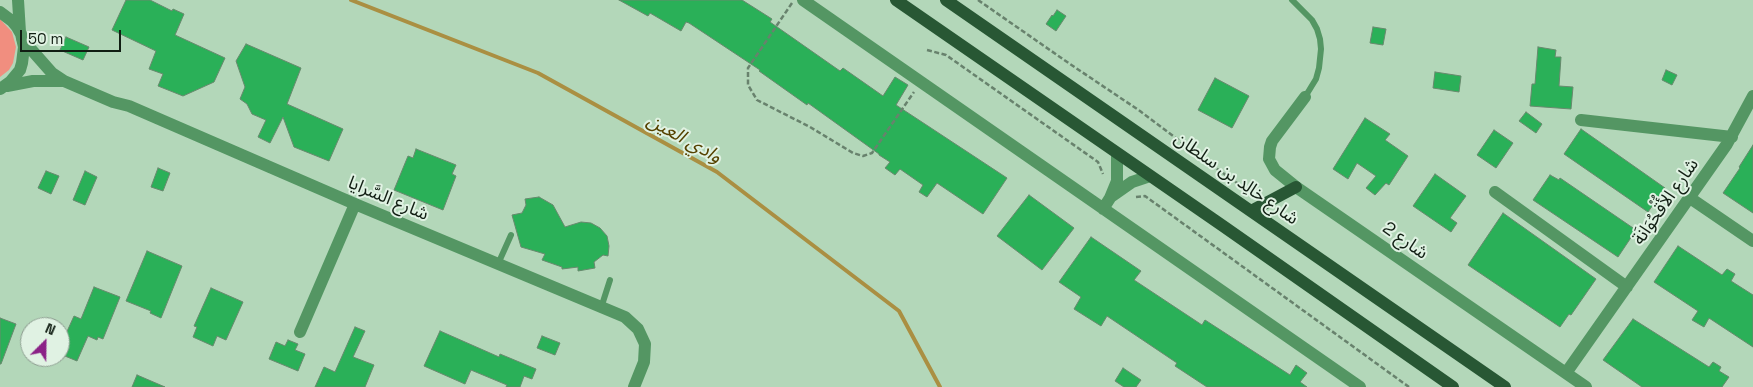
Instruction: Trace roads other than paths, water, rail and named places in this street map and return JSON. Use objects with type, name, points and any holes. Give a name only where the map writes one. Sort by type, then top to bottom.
[{"type":"main road","points":[[896,0],[1453,387]]},
{"type":"main road","name":"شارع خالِد بن سلطان","points":[[946,0],[1505,387]]},
{"type":"main road","points":[[1251,211],[1296,187]]},
{"type":"street","points":[[2,88],[16,76],[22,63],[24,47],[18,0]]},
{"type":"street","points":[[803,0],[921,82],[1107,203],[1356,386]]},
{"type":"street","name":"شارع السَّرايا","points":[[0,12],[12,21],[22,37],[52,74],[64,81],[137,110],[624,317],[632,322],[642,336],[644,344],[644,362],[634,387]]},
{"type":"street","name":"شارع السَّرايا","points":[[2,88],[33,81],[64,81]]},
{"type":"street","name":"شارع 2","points":[[1305,97],[1272,141],[1269,159],[1275,170],[1296,187],[1586,387]]},
{"type":"street","name":"شارع الأُقْحُوَانَة","points":[[1566,373],[1690,198],[1752,104]]},
{"type":"street","name":"شارع الأُقْحُوَانَة","points":[[1581,120],[1732,137]]},
{"type":"street","points":[[1107,203],[1114,190],[1118,172],[1117,154]]},
{"type":"street","points":[[1107,203],[1132,182],[1150,176]]},
{"type":"street","points":[[1495,192],[1628,287]]},
{"type":"street","points":[[1690,198],[1753,241]]},
{"type":"street","points":[[300,332],[356,204]]},
{"type":"lane","points":[[1292,0],[1312,20],[1320,39],[1319,68],[1316,79],[1305,97]]},
{"type":"lane","points":[[498,264],[511,235]]},
{"type":"lane","points":[[601,308],[610,280]]},
{"type":"waterway","name":"وادي العين","points":[[351,0],[538,73],[717,172],[899,311],[940,387]]}]
